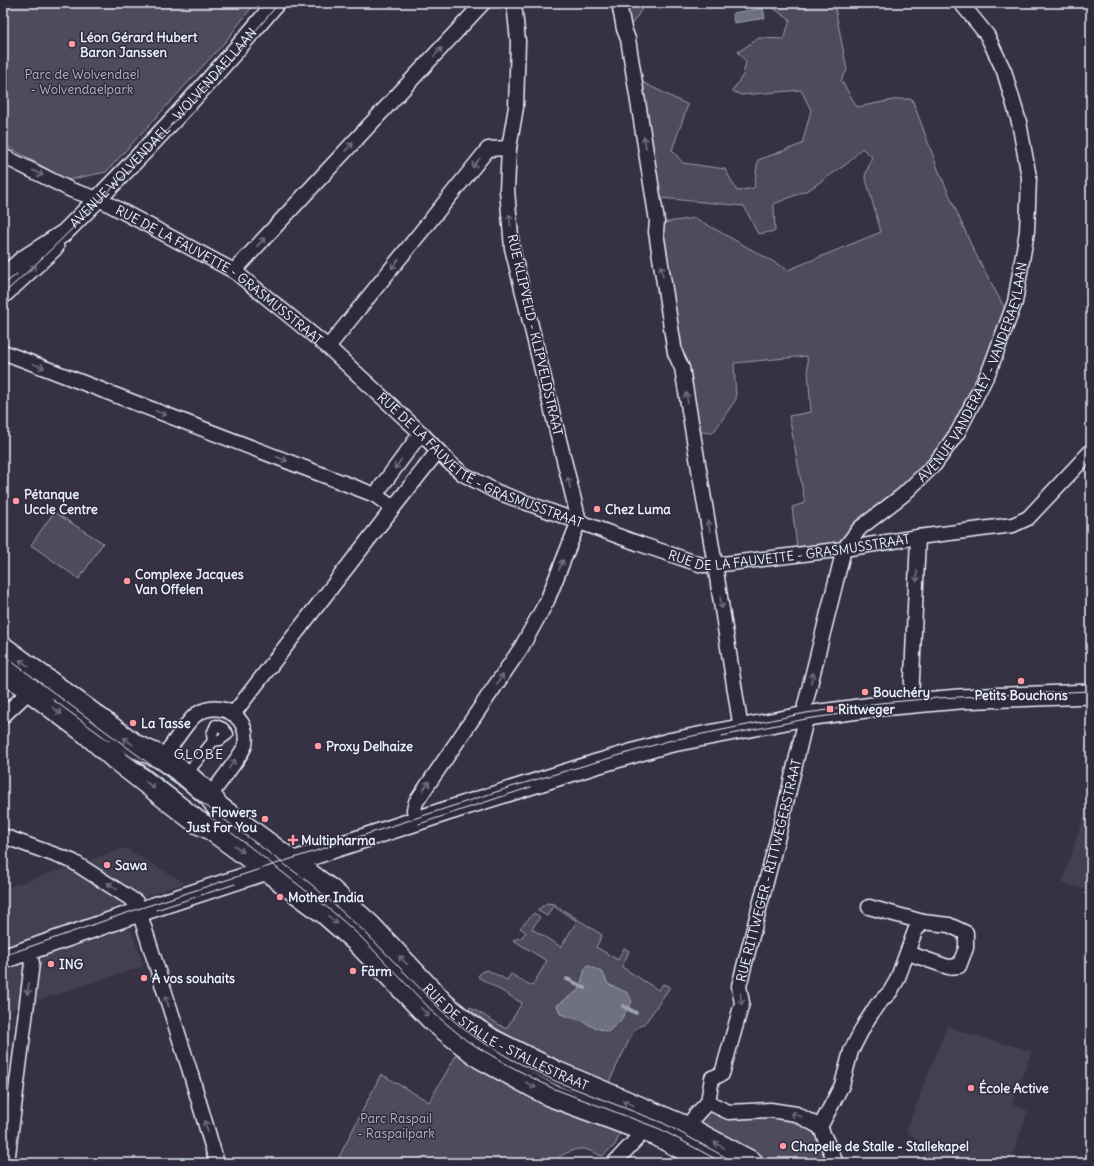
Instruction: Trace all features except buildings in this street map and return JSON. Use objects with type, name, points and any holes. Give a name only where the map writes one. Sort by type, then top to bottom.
[{"type":"main road","points":[[3,648],[36,684]]},
{"type":"main road","points":[[3,670],[36,684]]},
{"type":"main road","name":"RUE DE STALLE - STALLESTRAAT","points":[[36,684],[137,747],[167,756],[186,775],[210,790],[218,807],[330,890],[370,926],[444,1005],[490,1040],[557,1073],[687,1128],[752,1163]]},
{"type":"main road","name":"RUE DE STALLE - STALLESTRAAT","points":[[36,684],[115,758],[198,822],[210,828],[269,870],[325,913],[357,941],[433,1020],[480,1057],[550,1095],[658,1135],[710,1163]]},
{"type":"main road","points":[[3,959],[139,912],[512,790],[668,743],[806,716],[911,702],[1091,694]]},
{"type":"street","name":"AVENUE WOLVENDAEL - WOLVENDAELLAAN","points":[[3,276],[22,260],[64,233],[180,112],[276,3]]},
{"type":"street","points":[[234,271],[483,3]]},
{"type":"street","name":"RUE KLIPVELD - KLIPVELDSTRAAT","points":[[514,3],[518,41],[516,107],[509,148],[507,190],[512,248],[579,521]]},
{"type":"street","points":[[619,3],[624,29],[628,39],[657,220],[656,232],[674,345],[682,368],[741,729]]},
{"type":"street","name":"AVENUE VANDERAEY - VANDERAEYLAAN","points":[[806,716],[805,705],[844,549],[860,528],[903,495],[935,464],[958,432],[990,369],[1015,302],[1028,231],[1029,177],[1019,122],[1004,71],[986,35],[961,3]]},
{"type":"street","points":[[328,347],[488,149],[509,148]]},
{"type":"street","name":"RUE DE LA FAUVETTE - GRASMUSSTRAAT","points":[[3,156],[71,190],[98,198],[234,271],[328,347],[463,474],[497,492],[702,565],[715,565],[844,549],[918,537],[1013,525],[1028,518],[1091,451]]},
{"type":"street","name":"AVENUE WOLVENDAEL - WOLVENDAELLAAN","points":[[3,295],[63,240],[65,235],[64,233]]},
{"type":"street","points":[[3,352],[375,495],[393,508]]},
{"type":"street","points":[[375,495],[421,433]]},
{"type":"street","points":[[223,729],[438,451]]},
{"type":"street","points":[[416,822],[414,810],[416,802],[521,648],[547,601],[579,521]]},
{"type":"street","points":[[911,702],[918,537]]},
{"type":"street","points":[[3,716],[36,684]]},
{"type":"street","points":[[211,708],[224,709],[232,717],[242,723],[246,735],[245,746],[210,790],[190,770],[167,756],[196,714],[211,708]]},
{"type":"street","name":"RUE RITTWEGER - RITTWEGERSTRAAT","points":[[708,1102],[712,1078],[722,1074],[742,1003],[739,986],[779,832],[806,716]]},
{"type":"street","points":[[223,729],[232,717]]},
{"type":"street","points":[[190,770],[213,741],[220,740],[228,734],[223,729]]},
{"type":"street","points":[[3,836],[72,861],[136,902],[189,1068],[217,1163]]},
{"type":"street","points":[[869,907],[923,922],[949,926],[966,933],[966,948],[959,966],[948,967],[908,953]]},
{"type":"street","points":[[820,1127],[842,1085],[851,1051],[877,1005],[890,992],[897,980],[916,931],[923,922]]},
{"type":"street","points":[[7,1163],[32,963],[27,950]]},
{"type":"street","points":[[687,1128],[695,1116],[708,1102],[722,1110],[729,1112],[770,1110],[796,1114],[820,1127],[836,1163]]},
{"type":"street","points":[[614,1163],[645,1130]]},
{"type":"shaded area","points":[[1091,794],[1091,891],[1062,883]]},
{"type":"shaded area","points":[[125,848],[185,883],[113,907],[131,930],[144,966],[3,1012],[3,889]]},
{"type":"shaded area","name":"École Active","points":[[948,1026],[965,1033],[1032,1051],[1012,1104],[1028,1111],[1010,1163],[921,1163],[928,1148],[906,1131]]},
{"type":"green space","name":"Parc de Wolvendael - Wolvendaelpark","points":[[3,3],[255,3],[225,42],[106,172],[67,180],[3,144]]},
{"type":"green space","points":[[624,3],[646,3],[631,25],[626,18]]},
{"type":"green space","points":[[766,3],[834,3],[847,70],[841,80],[857,107],[899,99],[912,99],[938,169],[973,249],[1004,307],[1002,327],[976,387],[928,464],[897,493],[855,524],[838,543],[797,547],[792,507],[805,503],[789,416],[811,412],[807,356],[734,363],[736,399],[713,433],[698,432],[687,359],[679,346],[662,223],[695,218],[788,270],[881,232],[865,176],[872,157],[862,148],[848,163],[810,189],[774,204],[775,231],[758,234],[744,206],[660,198],[640,81],[688,105],[672,150],[683,163],[725,169],[737,191],[754,188],[758,160],[802,144],[811,110],[801,90],[741,95],[732,91],[743,75],[746,62],[738,52],[759,38],[784,39],[790,20]]},
{"type":"green space","points":[[54,512],[103,543],[79,579],[31,545]]},
{"type":"green space","points":[[547,903],[554,904],[602,935],[596,947],[618,960],[624,948],[629,951],[622,967],[658,990],[663,984],[670,987],[646,1022],[634,1030],[609,1082],[572,1068],[536,1051],[485,1021],[469,1009],[470,1007],[506,1029],[522,1003],[478,977],[481,972],[487,970],[507,980],[511,974],[532,986],[547,961],[513,940],[522,937],[526,932],[520,928],[534,913],[540,917],[532,929],[561,947],[577,921],[553,906],[547,916],[537,910]]},
{"type":"green space","name":"Parc Raspail - Raspailpark","points":[[457,1054],[486,1074],[517,1090],[551,1106],[620,1133],[615,1145],[602,1156],[588,1150],[579,1149],[566,1153],[551,1163],[336,1163],[381,1074],[429,1102]]},
{"type":"green space","points":[[711,1110],[787,1119],[800,1123],[817,1136],[832,1163],[765,1163],[703,1125],[702,1120]]},
{"type":"water","points":[[763,8],[765,18],[734,23],[733,13]]},
{"type":"water","points":[[588,965],[603,973],[608,984],[628,993],[632,1002],[620,1021],[608,1032],[591,1026],[583,1021],[560,1014],[557,1005],[579,990],[585,969]]},
{"type":"waterway","points":[[567,979],[585,988]]},
{"type":"waterway","points":[[623,1006],[636,1013]]},
{"type":"tram line","points":[[3,294],[80,221],[165,133],[279,3]]},
{"type":"tram line","points":[[3,285],[17,274]]},
{"type":"tram line","points":[[3,655],[311,884],[365,932],[441,1010],[471,1035],[511,1059],[555,1081],[663,1123],[736,1163]]},
{"type":"tram line","points":[[3,956],[138,909],[511,787],[668,741],[806,713],[880,703],[937,698],[1091,691]]},
{"type":"tram line","points":[[52,699],[109,741]]},
{"type":"tram line","points":[[722,736],[806,719],[882,708]]},
{"type":"tram line","points":[[125,753],[249,846],[333,912],[360,936],[436,1015],[467,1041],[552,1088],[660,1129],[723,1163]]},
{"type":"tram line","points":[[419,824],[531,787]]},
{"type":"tram line","points":[[156,910],[235,884]]},
{"type":"place","name":"Léon Gérard Hubert Baron Janssen","points":[[72,44]]},
{"type":"place","name":"Pétanque Uccle Centre","points":[[16,501]]},
{"type":"place","name":"Chez Luma","points":[[597,509]]},
{"type":"place","name":"Complexe Jacques Van Offelen","points":[[127,581]]},
{"type":"place","name":"Petits Bouchons","points":[[1021,681]]},
{"type":"place","name":"Bouchéry","points":[[865,692]]},
{"type":"place","name":"Rittweger","points":[[830,709]]},
{"type":"place","name":"La Tasse","points":[[133,723]]},
{"type":"place","name":"Proxy Delhaize","points":[[318,746]]},
{"type":"place","name":"Flowers Just For You","points":[[265,819]]},
{"type":"place","name":"Multipharma","points":[[293,840]]},
{"type":"place","name":"Sawa","points":[[107,865]]},
{"type":"place","name":"Mother India","points":[[280,897]]},
{"type":"place","name":"ING","points":[[51,964]]},
{"type":"place","name":"Färm","points":[[353,971]]},
{"type":"place","name":"À vos souhaits","points":[[144,978]]},
{"type":"place","name":"École Active","points":[[971,1088]]},
{"type":"place","name":"Chapelle de Stalle - Stallekapel","points":[[783,1146]]},
{"type":"district","name":"GLOBE","points":[[199,754]]}]
